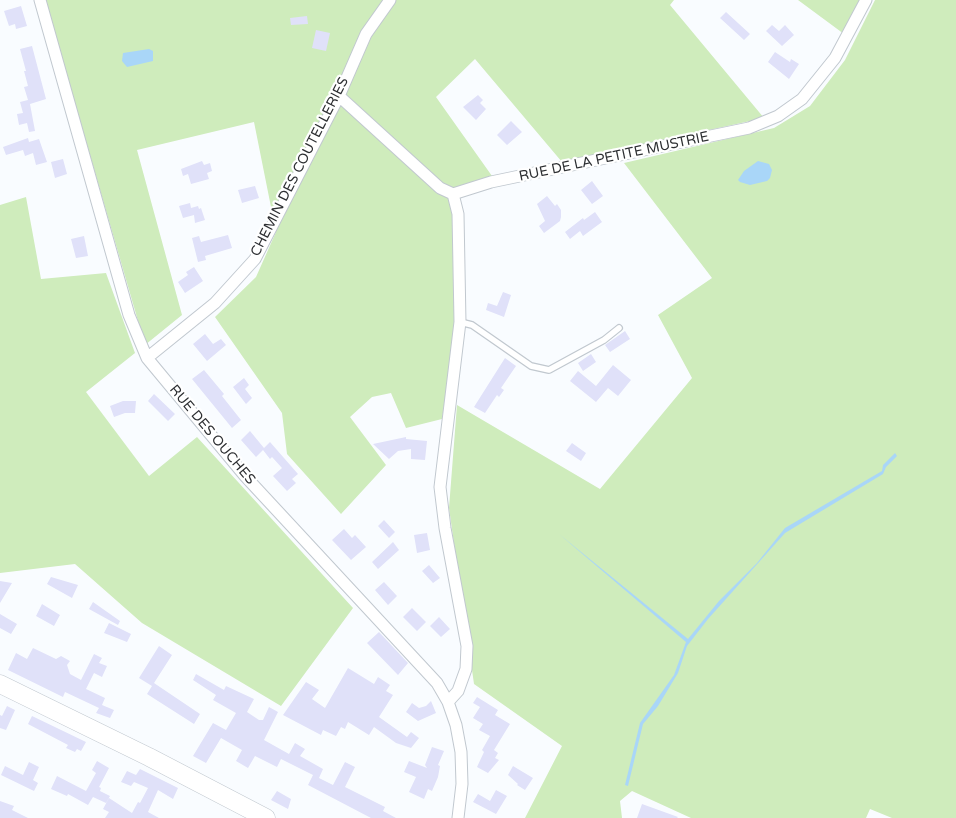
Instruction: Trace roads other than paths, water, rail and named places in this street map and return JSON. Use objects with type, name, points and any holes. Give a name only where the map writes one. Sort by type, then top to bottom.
[{"type":"main road","points":[[1,687],[166,765],[266,818]]},
{"type":"street","name":"RUE DES OUCHES","points":[[40,0],[129,315],[147,358],[251,482],[438,683],[448,702],[456,725],[461,752],[462,784],[458,818]]},
{"type":"street","name":"CHEMIN DES COUTELLERIES","points":[[147,358],[215,303],[255,259],[339,96],[366,34],[390,0]]},
{"type":"street","name":"RUE DE LA PETITE MUSTRIE","points":[[453,194],[491,182],[749,128],[778,116],[802,99],[834,58],[866,0]]},
{"type":"street","points":[[339,96],[440,188],[453,194],[458,214],[460,322],[440,487],[445,528],[467,646],[466,669],[458,691],[448,702]]},
{"type":"lane","points":[[460,322],[472,325],[530,366],[549,370],[604,340],[619,328]]},
{"type":"water","points":[[149,49],[153,51],[153,61],[127,67],[122,61],[123,53]]},
{"type":"water","points":[[758,161],[769,164],[772,170],[770,178],[767,181],[750,185],[740,182],[738,180],[744,171]]},
{"type":"water","points":[[895,453],[897,456],[886,467],[883,474],[785,533],[708,619],[687,646],[678,673],[658,706],[643,724],[628,786],[625,785],[640,723],[674,675],[686,642],[559,534],[688,639],[719,601],[757,563],[785,528],[882,471],[883,465]]}]
